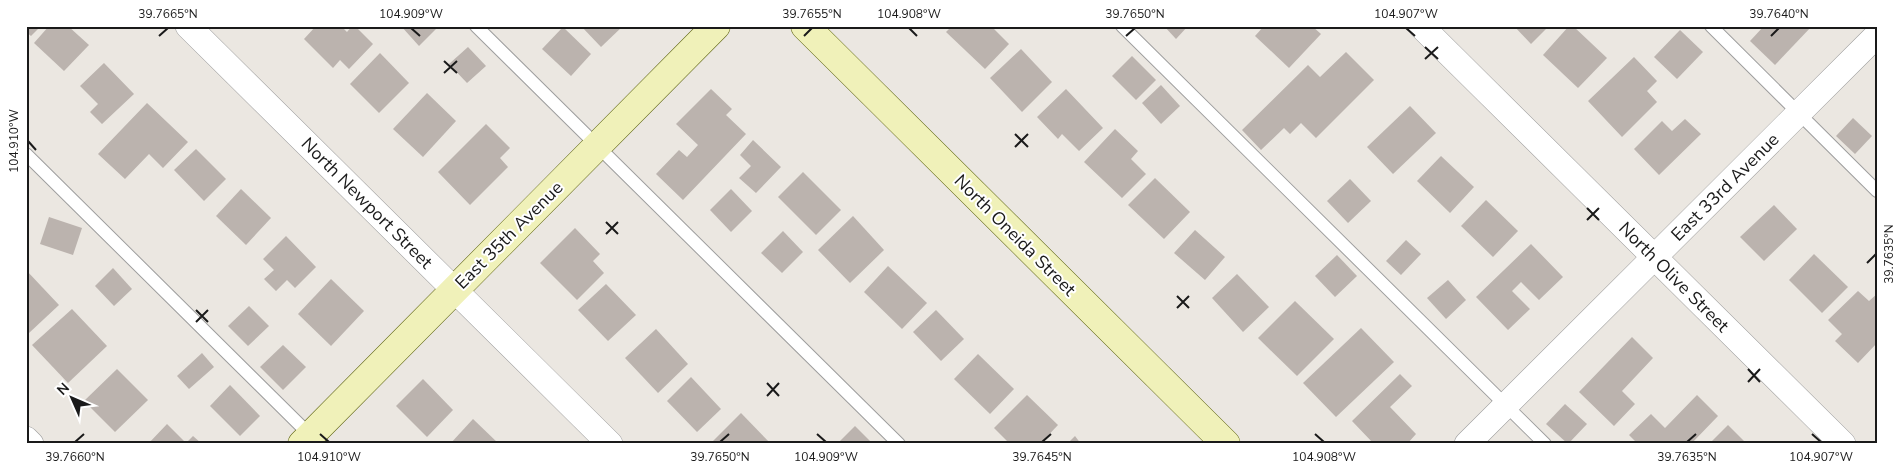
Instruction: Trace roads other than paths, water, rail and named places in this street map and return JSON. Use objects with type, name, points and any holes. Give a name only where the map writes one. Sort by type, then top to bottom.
[{"type":"street","name":"North Newport Street","points":[[188,26],[610,444]]},
{"type":"street","name":"East 35th Avenue","points":[[310,441],[455,290],[716,26]]},
{"type":"street","name":"North Oneida Street","points":[[805,26],[1226,444]]},
{"type":"street","name":"North Olive Street","points":[[1421,26],[1843,444]]},
{"type":"street","name":"East 33rd Avenue","points":[[1468,444],[1877,35]]},
{"type":"street","points":[[26,439],[31,444]]},
{"type":"lane","points":[[476,26],[899,444]]},
{"type":"lane","points":[[1122,26],[1545,444]]},
{"type":"lane","points":[[1711,26],[1877,191]]},
{"type":"lane","points":[[26,154],[310,441]]}]
